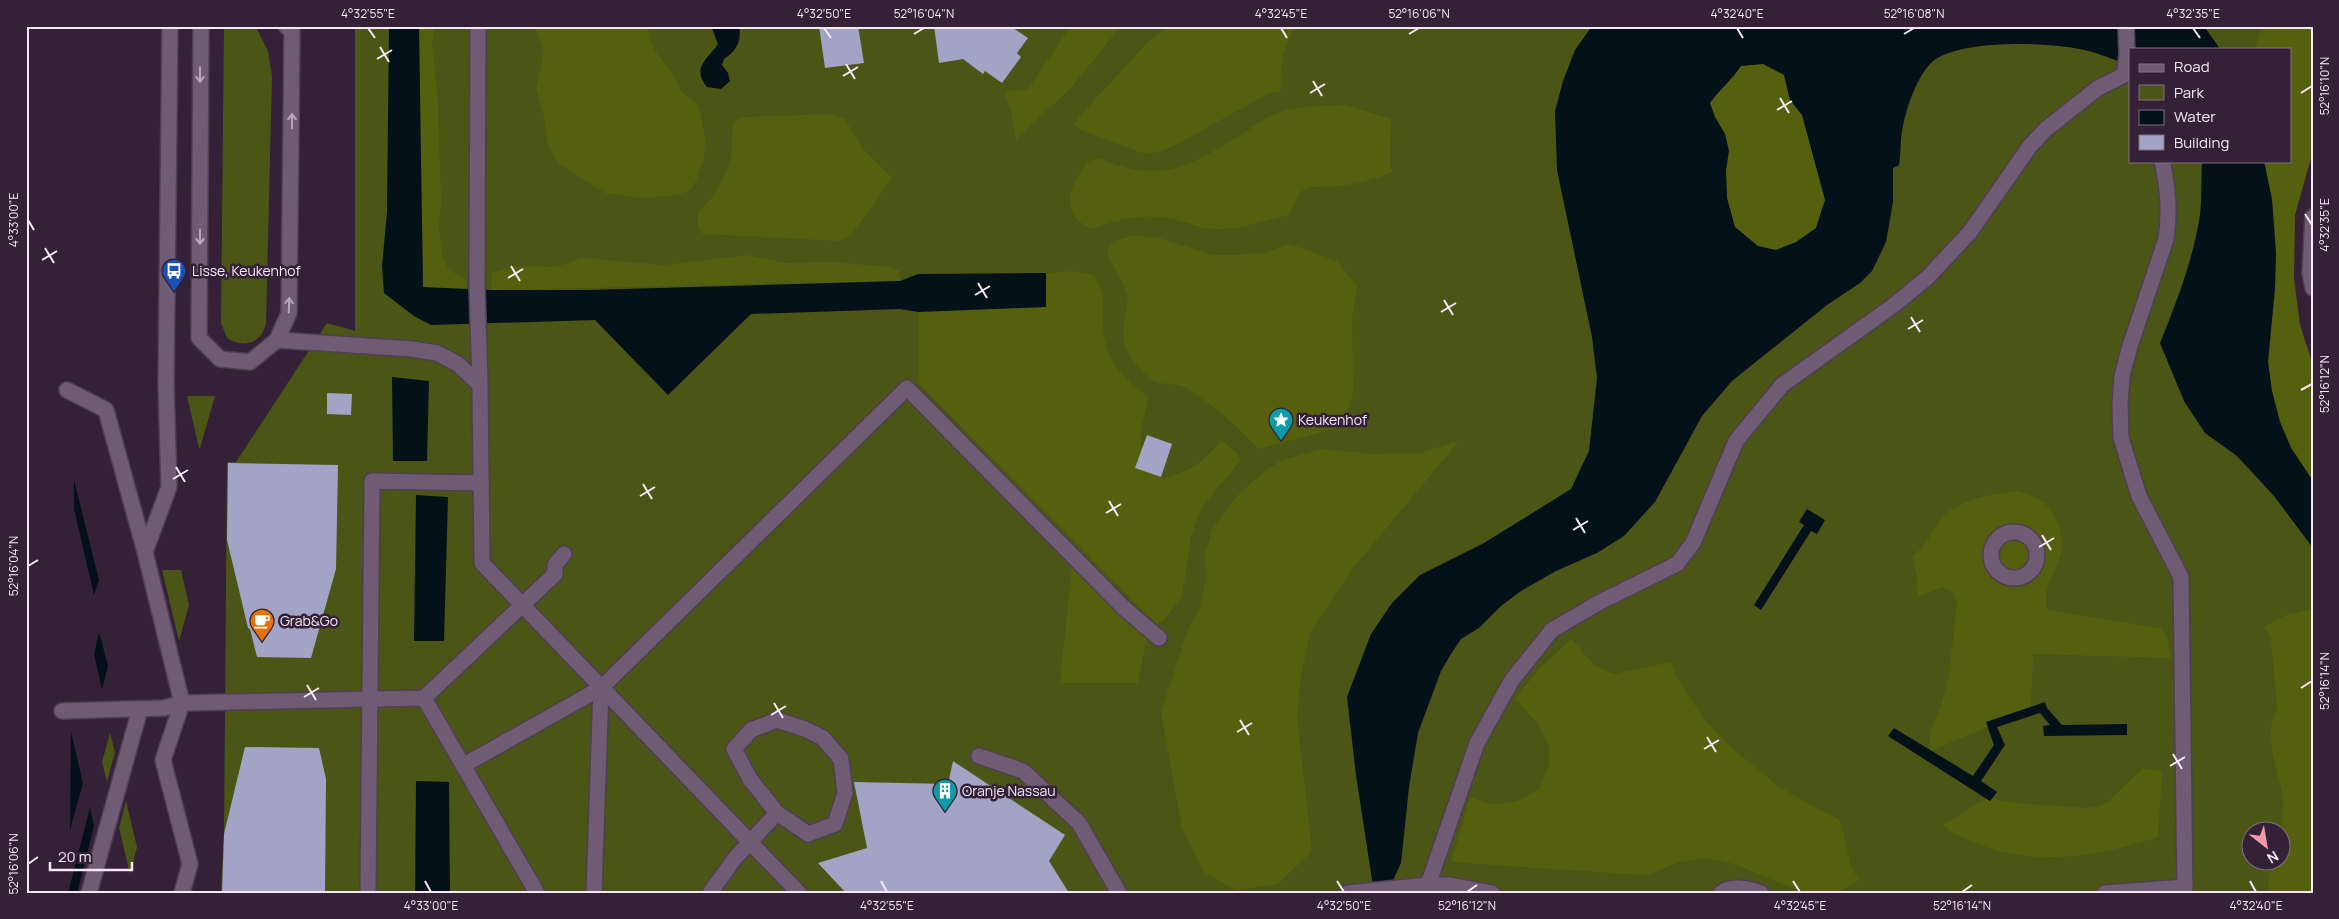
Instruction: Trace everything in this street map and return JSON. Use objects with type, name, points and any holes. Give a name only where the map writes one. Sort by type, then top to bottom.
[{"type":"street","points":[[145,552],[170,487],[166,384],[170,26]]},
{"type":"street","points":[[201,26],[199,338],[220,359],[250,362],[277,340],[289,313],[292,32],[286,26]]},
{"type":"street","points":[[478,26],[477,286],[482,564],[799,893]]},
{"type":"street","points":[[1423,886],[1477,743],[1512,680],[1552,630],[1600,602],[1677,564],[1692,543],[1736,441],[1782,385],[1881,315],[1928,277],[1970,232],[2030,146],[2076,103],[2098,88],[2126,76],[2126,26]]},
{"type":"street","points":[[2105,893],[2185,890],[2181,577],[2136,487],[2121,438],[2120,405],[2122,376],[2130,346],[2166,239],[2168,197],[2162,162]]},
{"type":"street","points":[[2313,216],[2310,273],[2313,288]]},
{"type":"street","points":[[277,340],[412,349],[437,353],[458,364],[480,385]]},
{"type":"street","points":[[464,765],[601,688],[907,388],[1124,608],[1159,638]]},
{"type":"street","points":[[67,390],[106,410],[145,552],[182,704],[163,760],[190,864],[182,893]]},
{"type":"street","points":[[368,893],[372,481],[481,483]]},
{"type":"street","points":[[62,710],[164,708],[182,704],[424,698],[555,574],[555,565],[564,554]]},
{"type":"street","points":[[594,893],[601,688]]},
{"type":"street","points":[[424,698],[537,893]]},
{"type":"street","points":[[89,893],[140,709]]},
{"type":"street","points":[[777,720],[823,738],[841,759],[845,793],[835,824],[808,834],[777,813],[750,779],[734,749],[751,730],[777,720]]},
{"type":"street","points":[[979,756],[1023,771],[1079,823],[1119,893]]},
{"type":"street","points":[[710,893],[722,874],[777,813]]},
{"type":"street","points":[[1349,892],[1448,885],[1492,893]]},
{"type":"street","points":[[1721,893],[1726,890],[1750,888],[1761,893]]},
{"type":"green space","points":[[224,26],[256,27],[268,51],[272,76],[266,323],[261,335],[246,343],[240,343],[227,338],[221,323]]},
{"type":"green space","name":"Keukenhof","points":[[355,26],[2313,26],[2285,227],[2313,419],[2313,893],[221,893],[224,834],[227,462],[236,462],[327,323],[355,331]]},
{"type":"green space","points":[[419,26],[434,26],[432,45],[438,102],[441,201],[439,227],[442,256],[449,270],[466,279],[467,290],[423,287]]},
{"type":"green space","points":[[535,26],[643,26],[649,31],[654,50],[671,72],[682,92],[698,105],[701,116],[705,138],[704,158],[696,181],[690,190],[677,195],[643,198],[605,193],[558,163],[547,141],[544,116],[536,88],[544,52]]},
{"type":"green space","points":[[1071,26],[1121,26],[1070,89],[1016,139],[1011,110],[1005,94],[1011,91],[1028,89]]},
{"type":"green space","points":[[1168,26],[1295,26],[1283,57],[1281,91],[1268,94],[1172,147],[1145,154],[1081,130],[1075,125],[1077,119],[1146,44]]},
{"type":"green space","points":[[2262,26],[2313,26],[2313,151],[2295,215],[2294,278],[2300,325],[2313,365],[2313,481],[2283,428],[2272,392],[2269,366],[2276,258],[2272,209],[2264,162],[2292,162],[2292,48],[2255,48]]},
{"type":"green space","points":[[1763,64],[1784,75],[1790,100],[1802,115],[1826,200],[1816,228],[1796,242],[1776,250],[1758,246],[1735,227],[1727,198],[1726,170],[1729,151],[1725,134],[1715,117],[1710,103],[1741,66]]},
{"type":"green space","points":[[1345,105],[1391,119],[1390,164],[1392,172],[1371,180],[1350,184],[1307,187],[1298,195],[1290,215],[1222,229],[1197,226],[1163,217],[1143,217],[1112,222],[1093,229],[1084,225],[1073,213],[1070,205],[1072,188],[1085,165],[1091,161],[1099,158],[1120,166],[1139,170],[1157,171],[1173,169],[1205,156],[1277,113],[1319,106]]},
{"type":"green space","points":[[832,114],[844,118],[864,150],[892,178],[852,234],[840,241],[703,234],[697,225],[698,213],[714,195],[726,174],[732,152],[732,133],[735,121],[744,117]]},
{"type":"green space","points":[[1133,236],[1156,237],[1213,255],[1266,252],[1290,244],[1337,261],[1357,286],[1352,318],[1353,392],[1345,426],[1258,449],[1215,408],[1183,386],[1156,382],[1147,376],[1132,359],[1125,347],[1123,336],[1128,298],[1107,249],[1117,240]]},
{"type":"green space","points":[[747,255],[784,263],[833,262],[890,267],[899,271],[900,281],[491,290],[492,273],[516,266],[556,267],[582,258],[664,265]]},
{"type":"green space","points":[[1073,271],[1094,275],[1103,295],[1103,326],[1107,350],[1117,368],[1149,398],[1142,425],[1140,446],[1145,463],[1150,470],[1163,478],[1189,469],[1208,455],[1221,440],[1236,452],[1240,461],[1202,507],[1191,536],[1182,597],[1165,619],[1157,625],[918,383],[918,312],[1046,307],[1047,273]]},
{"type":"green space","points":[[187,396],[215,396],[200,448],[199,448]]},
{"type":"green space","points":[[1459,441],[1354,567],[1310,633],[1300,681],[1297,718],[1312,851],[1278,884],[1236,890],[1204,872],[1182,828],[1161,713],[1188,629],[1199,609],[1206,580],[1205,556],[1212,529],[1240,493],[1266,470],[1283,460],[1322,449],[1371,454],[1420,453]]},
{"type":"green space","points":[[2016,491],[2033,496],[2045,503],[2055,516],[2058,524],[2061,540],[2060,556],[2047,589],[2047,610],[2160,628],[2166,635],[2171,658],[2033,654],[2031,708],[1929,752],[1930,731],[1941,705],[1949,674],[1957,603],[1953,592],[1942,587],[1918,597],[1917,576],[1912,556],[1923,547],[1938,522],[1958,506],[1977,498]]},
{"type":"green space","points":[[1072,567],[1147,638],[1138,683],[1060,683]]},
{"type":"green space","points":[[162,570],[181,570],[189,605],[179,641]]},
{"type":"green space","points":[[2313,609],[2313,893],[2267,893],[2270,872],[2292,872],[2292,822],[2283,822],[2283,796],[2272,752],[2271,727],[2277,708],[2271,639],[2264,627],[2284,616]]},
{"type":"green space","points":[[1571,639],[1594,665],[1613,674],[1671,662],[1677,678],[1704,719],[1734,750],[1778,786],[1838,819],[1842,826],[1851,867],[1859,880],[1844,889],[1828,893],[1813,893],[1783,884],[1720,860],[1700,859],[1683,861],[1651,873],[1640,875],[1451,862],[1470,797],[1493,805],[1517,801],[1539,789],[1549,766],[1549,746],[1538,724],[1515,699],[1538,670]]},
{"type":"green space","points":[[110,733],[115,752],[107,782],[102,762]]},
{"type":"green space","points":[[2143,768],[2162,771],[2158,837],[2135,844],[2112,850],[2066,857],[2020,855],[1973,842],[1953,833],[1943,825],[1984,800],[1992,799],[2016,803],[2087,808],[2100,806],[2108,802]]},
{"type":"green space","points":[[126,801],[137,847],[130,874],[119,828]]},
{"type":"water","points":[[389,26],[419,26],[423,287],[490,290],[588,290],[900,281],[918,274],[1046,273],[1046,307],[918,312],[900,309],[751,314],[668,395],[595,320],[431,325],[414,316],[384,293],[382,266],[387,212]]},
{"type":"water","points":[[711,26],[739,26],[740,32],[737,46],[724,59],[722,65],[728,73],[730,81],[721,89],[707,87],[702,80],[701,74],[703,64],[718,44]]},
{"type":"water","points":[[1592,26],[2204,26],[2219,48],[2129,48],[2129,65],[2079,49],[2046,45],[2002,44],[1959,50],[1942,56],[1930,64],[1916,87],[1906,114],[1901,135],[1899,165],[1893,168],[1893,202],[1886,242],[1872,271],[1860,283],[1827,305],[1732,381],[1702,416],[1655,502],[1624,536],[1597,553],[1556,571],[1521,591],[1501,606],[1479,628],[1461,639],[1441,671],[1418,733],[1409,787],[1401,863],[1394,878],[1396,893],[1374,893],[1356,775],[1347,697],[1371,634],[1392,603],[1420,575],[1484,543],[1571,489],[1589,451],[1597,378],[1592,337],[1557,170],[1555,111],[1563,81],[1575,50]],"holes":[[[1763,64],[1784,75],[1790,100],[1802,115],[1825,200],[1816,228],[1796,242],[1776,250],[1758,246],[1735,227],[1727,198],[1726,170],[1729,151],[1725,134],[1715,117],[1710,103],[1741,66]]]},
{"type":"water","points":[[2202,162],[2264,162],[2272,199],[2276,253],[2275,288],[2268,362],[2272,391],[2280,422],[2291,448],[2313,481],[2313,548],[2274,496],[2237,456],[2205,433],[2184,401],[2160,343],[2184,280],[2201,209]]},
{"type":"water","points":[[392,377],[429,381],[427,461],[393,461]]},
{"type":"water","points":[[74,480],[99,580],[94,595],[74,509]]},
{"type":"water","points":[[416,495],[448,497],[444,641],[414,641]]},
{"type":"water","points":[[1807,509],[1825,520],[1817,534],[1811,531],[1761,610],[1754,605],[1804,525],[1799,522]]},
{"type":"water","points":[[99,632],[108,666],[102,689],[94,655]]},
{"type":"water","points":[[2045,702],[2047,708],[2062,725],[2127,724],[2127,735],[2044,736],[2043,726],[2050,725],[2040,713],[1997,727],[2005,745],[1981,781],[1997,792],[1990,801],[1888,736],[1894,728],[1973,776],[1994,745],[1986,722]]},
{"type":"water","points":[[71,732],[83,783],[70,830]]},
{"type":"water","points":[[416,781],[449,782],[450,893],[415,893]]},
{"type":"water","points":[[90,808],[94,826],[77,893],[68,893]]},
{"type":"building","points":[[819,26],[858,26],[864,63],[825,68]]},
{"type":"building","points":[[934,26],[1010,26],[1028,38],[1017,53],[1021,57],[1002,83],[985,71],[983,74],[963,59],[939,63]]},
{"type":"building","points":[[327,393],[352,394],[351,415],[327,414]]},
{"type":"building","points":[[1147,435],[1172,444],[1161,477],[1135,468]]},
{"type":"building","points":[[228,463],[338,465],[336,569],[311,658],[257,657],[250,629],[248,628],[227,540]]},
{"type":"building","points":[[245,747],[319,748],[326,779],[325,893],[222,893],[224,834]]},
{"type":"building","name":"Oranje Nassau","points":[[953,761],[1065,835],[1049,861],[1069,893],[846,893],[818,863],[867,848],[854,782],[948,784]]},
{"type":"place","name":"Lisse, Keukenhof","points":[[174,292]]},
{"type":"place","name":"Keukenhof","points":[[1281,441]]},
{"type":"place","name":"Grab&Go","points":[[262,642]]},
{"type":"place","name":"Oranje Nassau","points":[[945,812]]}]
